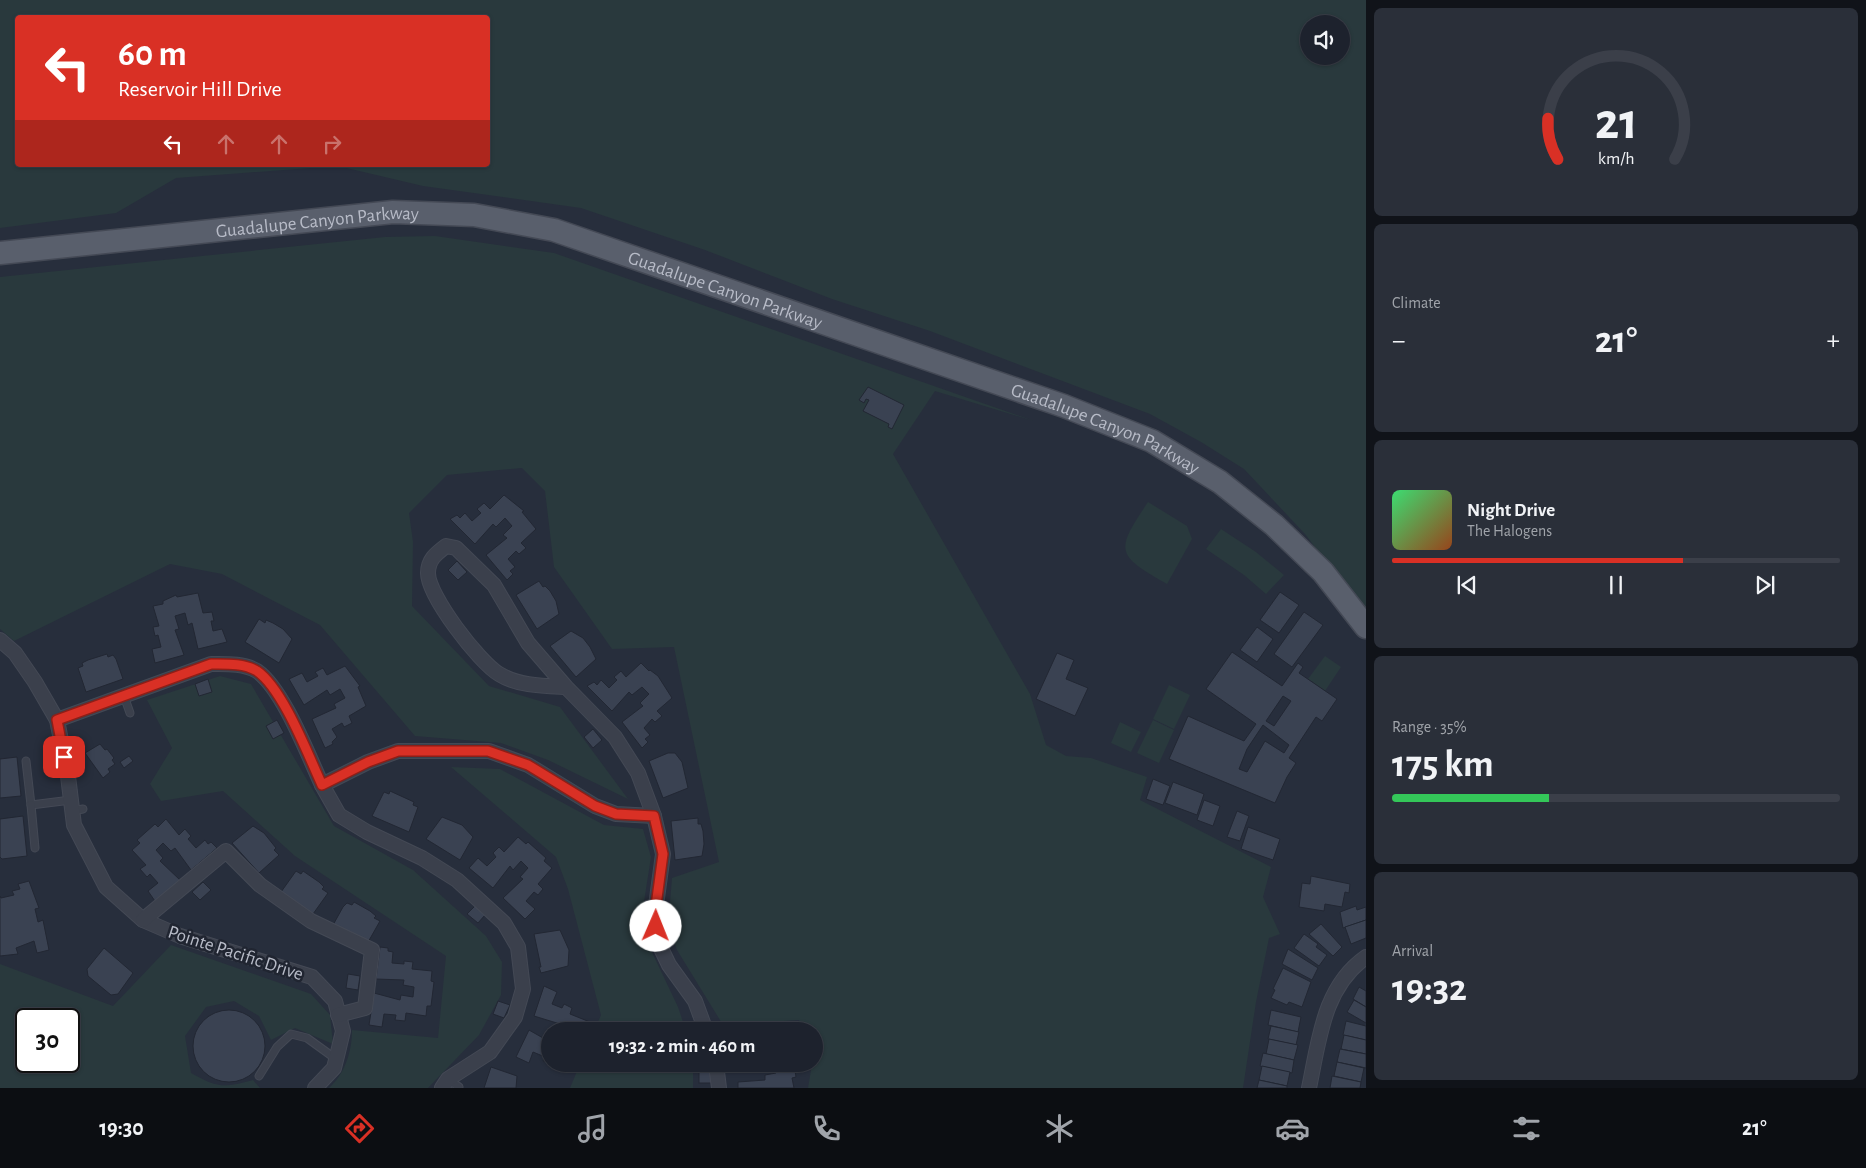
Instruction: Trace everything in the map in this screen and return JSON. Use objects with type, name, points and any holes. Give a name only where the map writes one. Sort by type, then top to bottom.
[{"type":"main road","name":"Guadalupe Canyon Parkway","points":[[0,253],[392,212],[447,212],[488,216],[567,234],[1064,406],[1152,441],[1220,482],[1274,525],[1323,572],[1366,627]]},
{"type":"street","points":[[566,687],[515,681],[498,674],[465,640],[440,604],[428,573],[432,556],[446,546],[456,548],[494,586],[528,643],[566,687],[615,737],[638,773],[654,816],[663,854],[655,913],[657,940],[669,965],[695,1001],[703,1022]]},
{"type":"street","name":"Pointe Pacific Drive","points":[[0,640],[20,661],[57,720],[75,807],[74,825],[106,887],[144,920],[180,936],[312,977],[335,1001],[343,1031],[334,1068],[315,1088]]},
{"type":"street","points":[[57,720],[211,664],[233,664],[256,671],[276,690],[322,785],[339,815],[366,832],[422,858],[457,880],[504,922],[518,948],[523,989],[515,1017],[490,1052],[449,1085]]},
{"type":"street","points":[[322,785],[368,762],[398,751],[488,751],[528,765],[595,806],[616,814],[654,816]]},
{"type":"street","name":"Pointe Pacific Drive","points":[[144,920],[226,851],[260,884],[310,922],[372,950],[365,1008],[338,1015]]},
{"type":"street","points":[[1309,1088],[1324,1021],[1333,994],[1347,973],[1366,957]]},
{"type":"street","points":[[717,1072],[719,1088]]},
{"type":"lane","points":[[124,696],[130,713]]},
{"type":"lane","points":[[26,761],[35,848]]},
{"type":"lane","points":[[31,804],[75,807]]},
{"type":"lane","points":[[259,1076],[277,1047],[292,1034],[307,1038],[336,1059]]},
{"type":"shaded area","points":[[0,0],[1366,0],[1366,615],[1305,534],[1244,469],[1201,442],[1150,414],[930,331],[832,299],[705,250],[581,208],[423,186],[342,167],[490,167],[490,15],[15,15],[15,167],[324,167],[176,178],[116,213],[0,228]]},
{"type":"shaded area","points":[[435,236],[554,253],[1034,421],[935,391],[893,454],[1030,694],[1046,745],[1066,756],[1091,758],[1147,777],[1140,800],[1271,867],[1263,897],[1280,934],[1269,938],[1256,1002],[1243,1088],[808,1088],[811,1072],[823,1072],[823,1022],[800,1022],[799,1020],[721,1022],[677,950],[668,926],[672,878],[719,862],[674,647],[612,649],[554,567],[545,491],[522,468],[447,475],[409,513],[413,542],[412,606],[489,686],[560,707],[628,799],[548,760],[501,743],[415,736],[320,625],[222,574],[170,564],[14,641],[0,629],[0,277],[385,237]]},
{"type":"shaded area","points":[[1148,502],[1187,526],[1192,539],[1167,584],[1137,565],[1129,558],[1126,550],[1126,541],[1130,531]]},
{"type":"shaded area","points":[[1221,529],[1256,552],[1284,575],[1266,594],[1244,575],[1206,549]]},
{"type":"shaded area","points":[[1325,656],[1341,667],[1325,691],[1308,679]]},
{"type":"shaded area","points":[[220,676],[251,684],[334,826],[413,870],[486,936],[502,962],[501,995],[479,1035],[428,1088],[329,1088],[339,1076],[346,1062],[351,1046],[352,1030],[438,1038],[446,956],[295,856],[223,791],[161,801],[150,784],[172,748],[147,700]]},
{"type":"shaded area","points":[[1169,685],[1190,695],[1174,729],[1153,719]]},
{"type":"shaded area","points":[[1153,720],[1174,730],[1159,763],[1137,753]]},
{"type":"shaded area","points":[[1120,722],[1141,732],[1131,752],[1111,743]]},
{"type":"shaded area","points":[[451,767],[500,769],[604,825],[643,829],[651,857],[640,927],[678,1007],[683,1022],[598,1022],[601,1015],[568,889],[556,857]]},
{"type":"shaded area","points":[[171,945],[311,994],[330,1015],[333,1044],[295,1028],[271,1040],[259,1016],[234,1001],[206,1007],[185,1036],[191,1073],[208,1082],[221,1085],[253,1080],[260,1088],[0,1088],[0,964],[113,1006]]},
{"type":"shaded area","points":[[577,1072],[693,1072],[693,1088],[570,1088]]},
{"type":"building","points":[[868,387],[904,405],[892,429],[888,427],[889,424],[863,411],[869,400],[866,399],[864,403],[859,400]]},
{"type":"building","points":[[504,495],[524,511],[522,512],[536,529],[521,543],[526,548],[519,554],[516,551],[508,559],[515,567],[510,571],[513,574],[507,580],[486,555],[507,538],[503,535],[512,526],[505,518],[496,527],[493,524],[475,544],[450,519],[457,515],[460,518],[465,513],[472,521],[481,513],[477,509],[484,503],[490,509]]},
{"type":"building","points":[[457,561],[467,572],[458,580],[448,570]]},
{"type":"building","points":[[539,581],[543,587],[545,586],[550,591],[556,601],[559,614],[537,629],[516,595]]},
{"type":"building","points":[[1280,592],[1299,605],[1279,633],[1260,620]]},
{"type":"building","points":[[198,593],[203,613],[212,612],[214,621],[211,621],[213,631],[222,629],[227,642],[198,649],[192,623],[188,625],[185,613],[175,616],[179,629],[175,630],[184,655],[155,663],[152,649],[161,647],[158,635],[155,636],[153,627],[159,626],[153,606],[163,604],[163,601],[176,595],[177,597]]},
{"type":"building","points":[[1304,612],[1323,625],[1292,667],[1274,654]]},
{"type":"building","points":[[259,619],[265,623],[266,620],[283,629],[292,639],[279,663],[245,642]]},
{"type":"building","points":[[1257,627],[1273,639],[1257,662],[1240,650]]},
{"type":"building","points":[[571,631],[583,638],[596,659],[576,677],[550,646]]},
{"type":"building","points":[[1232,652],[1282,686],[1298,663],[1303,667],[1299,673],[1337,699],[1322,721],[1316,717],[1289,758],[1296,763],[1275,803],[1169,759],[1188,716],[1244,741],[1256,724],[1206,689]],"holes":[[[1283,696],[1291,701],[1274,726],[1266,721]],[[1263,725],[1289,745],[1284,753],[1265,741],[1247,772],[1239,769],[1247,749]]]},
{"type":"building","points":[[1057,653],[1074,660],[1066,679],[1088,688],[1075,716],[1036,699]]},
{"type":"building","points":[[107,654],[108,657],[113,655],[116,659],[123,679],[86,692],[78,668],[83,666],[82,663],[88,660]]},
{"type":"building","points":[[641,663],[658,676],[672,698],[657,711],[662,716],[655,722],[652,719],[644,728],[650,735],[645,739],[648,742],[642,748],[622,722],[643,706],[640,703],[649,694],[642,687],[632,695],[629,692],[612,711],[587,686],[594,682],[597,685],[601,680],[609,688],[617,680],[614,677],[621,671],[626,677]]},
{"type":"building","points":[[345,666],[360,686],[358,687],[366,706],[349,716],[352,723],[344,727],[342,723],[332,729],[337,737],[332,742],[333,744],[325,748],[312,719],[336,708],[334,704],[345,698],[340,689],[330,695],[327,690],[304,705],[289,679],[302,673],[307,682],[318,676],[315,672],[323,668],[327,675]]},
{"type":"building","points":[[208,679],[212,692],[199,696],[195,684]]},
{"type":"building","points":[[277,720],[284,733],[273,739],[266,726]]},
{"type":"building","points":[[593,729],[602,740],[593,748],[584,737]]},
{"type":"building","points":[[100,744],[114,758],[112,760],[115,764],[108,769],[110,772],[103,778],[85,753]]},
{"type":"building","points":[[668,753],[675,753],[682,762],[688,788],[663,798],[649,761]]},
{"type":"building","points":[[129,756],[133,761],[124,768],[120,762]]},
{"type":"building","points":[[17,757],[21,796],[0,798],[0,759]]},
{"type":"building","points":[[1153,779],[1170,786],[1163,805],[1146,799]]},
{"type":"building","points":[[1173,782],[1204,794],[1197,815],[1165,803]]},
{"type":"building","points":[[390,791],[414,802],[413,805],[418,807],[409,832],[372,816],[384,792],[389,794]]},
{"type":"building","points":[[1204,800],[1220,806],[1213,826],[1197,820]]},
{"type":"building","points":[[1237,811],[1249,816],[1240,841],[1227,837]]},
{"type":"building","points":[[23,816],[27,856],[2,859],[0,857],[0,819]]},
{"type":"building","points":[[442,817],[462,825],[473,837],[460,860],[426,839]]},
{"type":"building","points":[[698,818],[698,824],[701,824],[703,831],[704,844],[702,856],[675,860],[671,821]]},
{"type":"building","points":[[166,819],[179,835],[185,829],[191,836],[188,839],[196,848],[205,840],[208,844],[211,842],[217,848],[191,870],[175,848],[171,851],[163,843],[156,850],[163,858],[160,861],[180,880],[157,904],[148,891],[158,883],[150,874],[147,877],[140,869],[146,865],[132,850],[140,843],[137,840],[155,824],[158,827]]},
{"type":"building","points":[[253,826],[264,833],[279,855],[259,873],[232,843]]},
{"type":"building","points":[[1248,827],[1280,839],[1273,860],[1241,849]]},
{"type":"building","points":[[518,837],[526,844],[528,842],[546,858],[544,861],[552,868],[538,884],[543,889],[538,895],[534,892],[526,901],[535,909],[525,919],[503,898],[523,879],[520,877],[528,868],[521,861],[513,870],[510,866],[493,888],[469,868],[478,858],[487,866],[496,857],[493,853],[499,847],[504,852]]},
{"type":"building","points":[[296,871],[301,874],[303,871],[319,882],[324,887],[322,889],[328,893],[313,914],[281,892]]},
{"type":"building","points":[[1311,876],[1350,884],[1349,893],[1345,892],[1342,907],[1325,904],[1324,911],[1299,907],[1302,883],[1310,884]]},
{"type":"building","points":[[29,881],[39,908],[35,909],[38,922],[43,920],[49,950],[37,953],[34,941],[16,948],[18,954],[0,956],[0,896],[1,898],[14,895],[12,891],[20,889],[18,884]]},
{"type":"building","points":[[203,882],[211,890],[200,900],[192,892]]},
{"type":"building","points":[[354,902],[370,911],[376,916],[374,918],[380,921],[367,944],[333,925],[343,907],[347,903],[352,905]]},
{"type":"building","points":[[475,906],[485,915],[478,923],[467,914]]},
{"type":"building","points":[[1356,906],[1357,910],[1366,907],[1366,920],[1343,928],[1340,912]]},
{"type":"building","points":[[1366,920],[1366,938],[1351,944],[1345,927]]},
{"type":"building","points":[[1321,924],[1342,947],[1333,956],[1309,934]]},
{"type":"building","points":[[560,930],[569,950],[568,966],[541,973],[534,934]]},
{"type":"building","points":[[1304,934],[1318,944],[1316,947],[1327,955],[1319,966],[1294,948]]},
{"type":"building","points":[[380,947],[388,948],[388,951],[393,952],[392,963],[404,964],[404,961],[413,962],[412,969],[432,971],[431,981],[434,982],[431,1006],[427,1006],[426,1016],[406,1013],[405,1021],[395,1020],[396,1015],[384,1014],[382,1027],[369,1025],[374,993],[400,1000],[401,995],[413,997],[414,987],[403,985],[404,980],[376,979]]},
{"type":"building","points":[[104,948],[133,973],[118,994],[111,995],[88,976],[87,969]]},
{"type":"building","points":[[1288,949],[1318,968],[1312,980],[1282,964]]},
{"type":"building","points":[[1283,968],[1311,982],[1302,1007],[1289,1002],[1287,1005],[1271,998]]},
{"type":"building","points":[[348,974],[360,976],[358,990],[346,988]]},
{"type":"building","points":[[544,986],[557,992],[552,1004],[562,1008],[564,1004],[572,1008],[570,1014],[590,1022],[554,1022],[534,1016]]},
{"type":"building","points":[[1359,987],[1366,991],[1366,1007],[1353,999]]},
{"type":"building","points":[[1354,1000],[1366,1007],[1366,1023],[1347,1012]]},
{"type":"building","points":[[498,1001],[510,1005],[504,1018],[493,1014]]},
{"type":"building","points":[[229,1010],[249,1016],[259,1026],[265,1046],[259,1066],[249,1076],[229,1082],[209,1076],[199,1066],[193,1046],[199,1026],[209,1016]]},
{"type":"building","points":[[1271,1010],[1301,1017],[1298,1032],[1268,1025]]},
{"type":"building","points":[[1346,1021],[1366,1026],[1366,1040],[1343,1035]]},
{"type":"building","points":[[1271,1026],[1299,1032],[1296,1045],[1268,1039]]},
{"type":"building","points":[[529,1030],[541,1037],[541,1055],[533,1052],[529,1063],[516,1057]]},
{"type":"building","points":[[1344,1035],[1366,1040],[1366,1054],[1341,1049]]},
{"type":"building","points":[[1269,1039],[1298,1045],[1294,1060],[1266,1054]]},
{"type":"building","points":[[1340,1049],[1366,1054],[1366,1068],[1337,1062]]},
{"type":"building","points":[[1263,1053],[1294,1060],[1292,1073],[1260,1066]]},
{"type":"building","points":[[1337,1062],[1364,1068],[1361,1082],[1334,1076]]},
{"type":"building","points":[[1262,1066],[1290,1072],[1287,1086],[1259,1080]]},
{"type":"building","points":[[491,1067],[517,1076],[516,1088],[484,1088]]},
{"type":"building","points":[[699,1072],[712,1072],[712,1083],[699,1083]]},
{"type":"building","points":[[795,1072],[796,1077],[792,1078],[794,1088],[738,1088],[738,1082],[765,1080],[765,1075]]},
{"type":"building","points":[[1332,1076],[1361,1082],[1360,1088],[1330,1088]]},
{"type":"building","points":[[1259,1080],[1287,1086],[1287,1088],[1257,1088]]},
{"type":"route","points":[[64,757],[57,720],[211,664],[233,664],[244,667],[256,671],[276,690],[322,785],[368,762],[398,751],[488,751],[528,765],[595,806],[616,814],[654,816],[663,854],[655,913],[656,926]]}]
